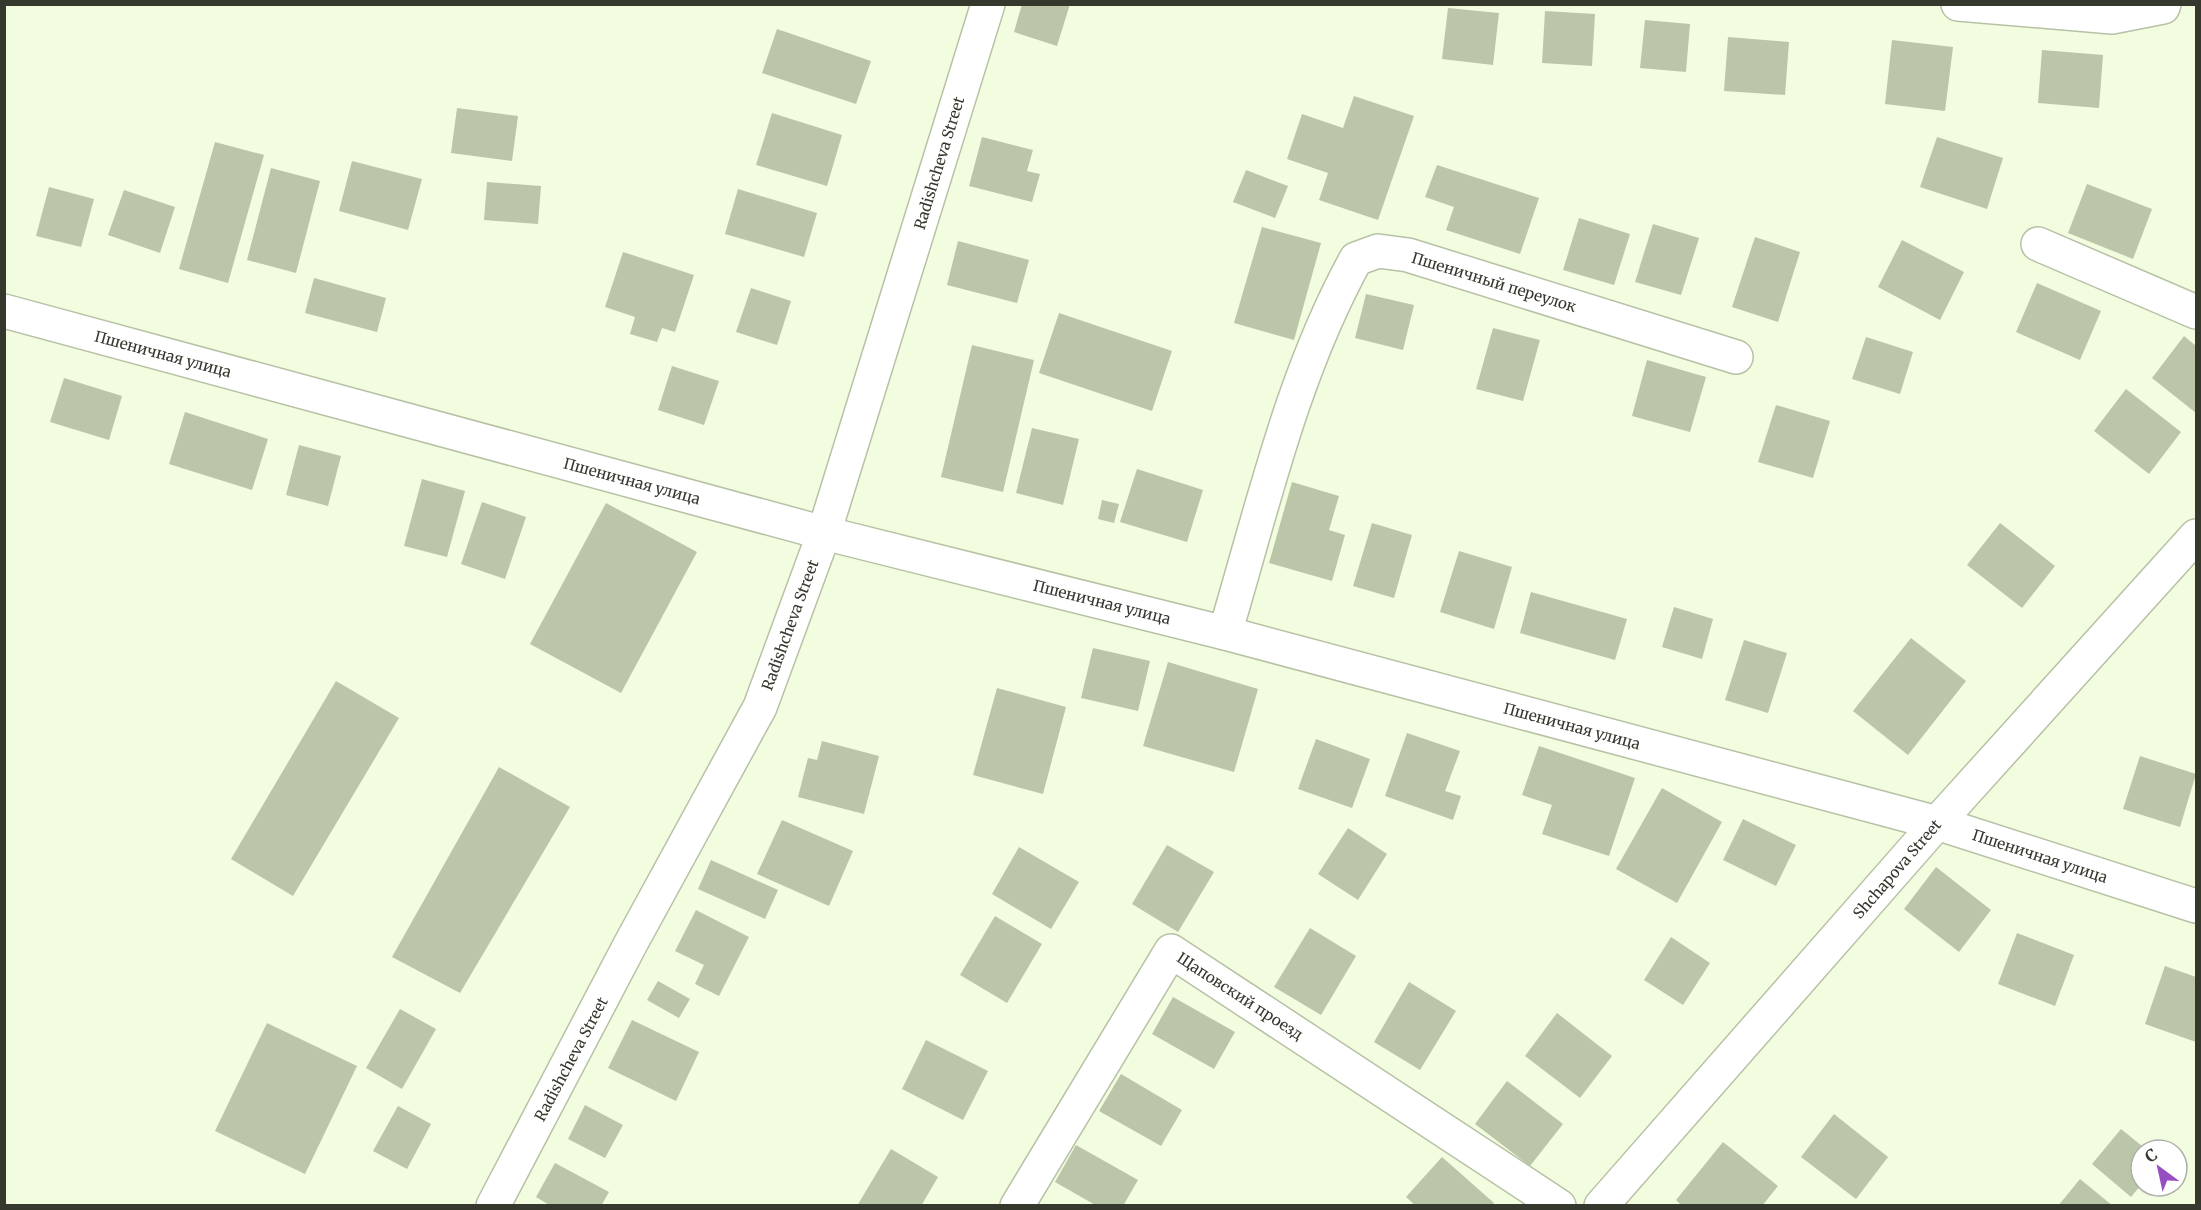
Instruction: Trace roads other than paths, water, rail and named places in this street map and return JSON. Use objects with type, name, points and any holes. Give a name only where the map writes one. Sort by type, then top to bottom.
[{"type":"street","name":"Radishcheva Street","points":[[493,1206],[760,706],[824,533],[988,4]]},
{"type":"street","points":[[1958,4],[2112,17],[2163,7],[2164,4]]},
{"type":"street","points":[[2038,244],[2196,312]]},
{"type":"street","name":"Пшеничный переулок","points":[[1225,633],[1294,401],[1314,343],[1356,259],[1378,251],[1408,255],[1736,357]]},
{"type":"street","name":"Пшеничная улица","points":[[4,311],[824,533],[1225,633],[1937,823],[2196,906]]},
{"type":"street","name":"Shchapova Street","points":[[1601,1206],[1937,823],[2196,536]]},
{"type":"street","name":"Щаповский проезд","points":[[1017,1206],[1171,951],[1558,1206]]}]
